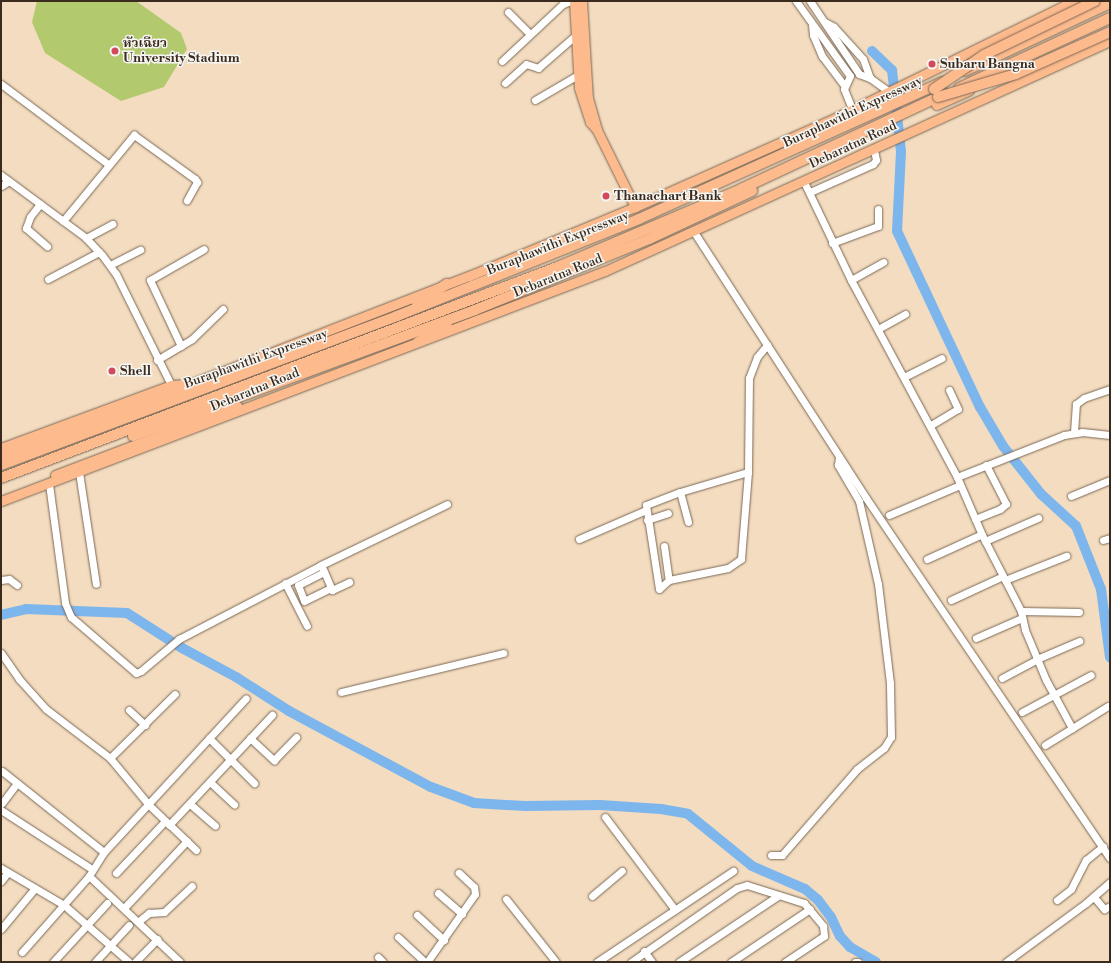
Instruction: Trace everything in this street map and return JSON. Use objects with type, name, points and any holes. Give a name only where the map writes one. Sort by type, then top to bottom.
[{"type":"highway","points":[[936,93],[984,55],[1095,1]]},
{"type":"highway","name":"Debaratna Road","points":[[1,464],[397,316],[639,219],[1110,3]]},
{"type":"highway","name":"Buraphawithi Expressway","points":[[1,478],[545,272],[741,188],[1110,7]]},
{"type":"highway","name":"Buraphawithi Expressway","points":[[1,468],[560,257],[1110,18]]},
{"type":"highway","points":[[936,93],[1016,74],[1110,31]]},
{"type":"highway","name":"Debaratna Road","points":[[1,485],[474,310],[649,239],[944,102],[1110,31]]},
{"type":"highway","points":[[397,316],[447,284]]},
{"type":"highway","points":[[418,342],[474,310]]},
{"type":"main road","points":[[573,1],[577,34],[578,76],[589,120],[598,130]]},
{"type":"main road","points":[[582,1],[586,85],[598,130],[635,208]]},
{"type":"main road","points":[[1,456],[447,284],[635,208],[852,109],[1074,1]]},
{"type":"main road","points":[[1002,37],[1025,43]]},
{"type":"main road","name":"Debaratna Road","points":[[1,501],[310,382],[501,313],[694,232],[1110,41]]},
{"type":"main road","points":[[1,496],[224,410],[310,382]]},
{"type":"main road","points":[[1,448],[171,385],[190,384]]},
{"type":"street","points":[[502,61],[563,4],[573,1]]},
{"type":"street","points":[[796,1],[850,76]]},
{"type":"street","points":[[810,1],[859,74]]},
{"type":"street","points":[[508,12],[530,34]]},
{"type":"street","points":[[824,22],[834,27],[863,59],[870,78]]},
{"type":"street","points":[[812,24],[813,36],[822,56],[844,85],[845,95],[852,109]]},
{"type":"street","points":[[505,83],[526,64],[538,68],[577,34]]},
{"type":"street","points":[[844,85],[850,76],[859,74],[870,78],[888,91]]},
{"type":"street","points":[[535,100],[578,76]]},
{"type":"street","points":[[1,84],[108,164]]},
{"type":"street","points":[[63,221],[131,137],[137,136],[195,179],[197,182],[187,200]]},
{"type":"street","points":[[810,192],[873,164],[876,160],[874,150]]},
{"type":"street","points":[[1,175],[86,238],[110,265],[171,385]]},
{"type":"street","points":[[1,186],[9,181]]},
{"type":"street","points":[[804,182],[851,280],[931,425],[957,477],[983,538],[1022,614],[1037,659],[1072,728]]},
{"type":"street","points":[[40,204],[25,225],[28,232],[46,246]]},
{"type":"street","points":[[832,243],[878,226],[878,209]]},
{"type":"street","points":[[86,238],[112,224]]},
{"type":"street","points":[[694,232],[839,457],[1008,710],[1110,858]]},
{"type":"street","points":[[181,346],[150,280],[204,249]]},
{"type":"street","points":[[110,265],[140,250]]},
{"type":"street","points":[[48,279],[99,252]]},
{"type":"street","points":[[851,280],[883,262]]},
{"type":"street","points":[[157,360],[181,346],[223,309]]},
{"type":"street","points":[[878,329],[905,314]]},
{"type":"street","points":[[748,472],[648,503],[646,510],[647,520],[659,589],[669,580],[728,568],[740,559],[748,472],[749,378],[757,357],[767,345]]},
{"type":"street","points":[[904,377],[942,358]]},
{"type":"street","points":[[1074,432],[1076,404],[1084,398],[1110,389]]},
{"type":"street","points":[[931,425],[958,409],[949,390]]},
{"type":"street","points":[[957,477],[1074,432],[1110,435]]},
{"type":"street","points":[[771,855],[782,854],[858,769],[884,748],[891,736],[890,683],[878,584],[859,501],[838,465],[839,457]]},
{"type":"street","points":[[975,519],[1000,509],[1006,504],[986,466]]},
{"type":"street","points":[[79,472],[96,584]]},
{"type":"street","points":[[1071,496],[1110,480]]},
{"type":"street","points":[[48,484],[65,603],[71,618],[136,673],[141,671],[165,649],[179,639],[285,583],[446,504]]},
{"type":"street","points":[[890,515],[960,485]]},
{"type":"street","points":[[680,492],[688,522]]},
{"type":"street","points":[[578,539],[646,510]]},
{"type":"street","points":[[647,520],[668,513]]},
{"type":"street","points":[[927,560],[1038,518]]},
{"type":"street","points":[[664,546],[669,580]]},
{"type":"street","points":[[951,600],[1004,578],[1066,556]]},
{"type":"street","points":[[321,565],[331,588]]},
{"type":"street","points":[[324,572],[298,585],[304,601],[331,588],[332,590],[349,582]]},
{"type":"street","points":[[1,580],[9,579],[17,585]]},
{"type":"street","points":[[285,583],[307,626]]},
{"type":"street","points":[[976,638],[1022,614],[1079,612]]},
{"type":"street","points":[[1002,678],[1037,659],[1079,641]]},
{"type":"street","points":[[1,653],[19,679],[51,714],[110,758],[148,805],[196,850]]},
{"type":"street","points":[[341,692],[503,654]]},
{"type":"street","points":[[1022,712],[1091,675]]},
{"type":"street","points":[[110,758],[175,694]]},
{"type":"street","points":[[22,952],[88,876],[104,852],[246,698]]},
{"type":"street","points":[[1044,745],[1108,706]]},
{"type":"street","points":[[129,710],[145,725]]},
{"type":"street","points":[[116,873],[167,823],[190,804],[272,715]]},
{"type":"street","points":[[250,738],[274,760],[296,737]]},
{"type":"street","points":[[209,738],[232,759],[254,783]]},
{"type":"street","points":[[2,771],[104,852]]},
{"type":"street","points":[[210,782],[234,804]]},
{"type":"street","points":[[17,783],[2,807],[92,869]]},
{"type":"street","points":[[190,804],[215,826]]},
{"type":"street","points":[[605,816],[675,910]]},
{"type":"street","points":[[124,908],[186,841]]},
{"type":"street","points":[[1057,900],[1071,888],[1086,860],[1103,846]]},
{"type":"street","points":[[1,868],[64,905],[129,962]]},
{"type":"street","points":[[592,896],[622,871]]},
{"type":"street","points":[[596,962],[733,871]]},
{"type":"street","points":[[1,881],[8,872]]},
{"type":"street","points":[[398,937],[426,962],[444,940],[476,891],[459,873]]},
{"type":"street","points":[[88,876],[139,921],[180,962]]},
{"type":"street","points":[[1006,962],[1094,897],[1110,882]]},
{"type":"street","points":[[139,921],[149,913],[164,912],[192,886]]},
{"type":"street","points":[[633,962],[644,951],[742,886],[804,902],[823,926],[824,936],[785,962]]},
{"type":"street","points":[[1,929],[35,888]]},
{"type":"street","points":[[438,893],[462,914]]},
{"type":"street","points":[[679,962],[779,895]]},
{"type":"street","points":[[1094,897],[1104,909],[1110,906]]},
{"type":"street","points":[[506,899],[556,962]]},
{"type":"street","points":[[53,962],[107,903]]},
{"type":"street","points":[[730,962],[810,909]]},
{"type":"street","points":[[417,915],[444,940]]},
{"type":"street","points":[[95,962],[129,925]]},
{"type":"street","points":[[135,962],[157,939]]},
{"type":"street","points":[[644,951],[652,962]]},
{"type":"street","points":[[797,962],[802,951]]},
{"type":"green space","name":"หัวเฉียว University Stadium","points":[[37,1],[136,1],[181,33],[187,49],[164,87],[121,101],[45,53],[32,22]]},
{"type":"waterway","points":[[872,51],[892,70],[901,152],[897,231],[980,407],[1003,446],[1041,494],[1076,526],[1101,589],[1110,657]]},
{"type":"waterway","points":[[1,615],[26,609],[127,613],[182,648],[236,677],[289,711],[431,787],[474,803],[525,806],[600,805],[661,809],[688,814],[752,866],[805,889],[818,900],[831,917],[840,936],[850,947],[876,962]]},
{"type":"place","name":"หัวเฉียว University Stadium","points":[[115,51]]},
{"type":"place","name":"Subaru Bangna","points":[[932,64]]},
{"type":"place","name":"Thanachart Bank","points":[[606,196]]},
{"type":"place","name":"Shell","points":[[112,371]]}]
